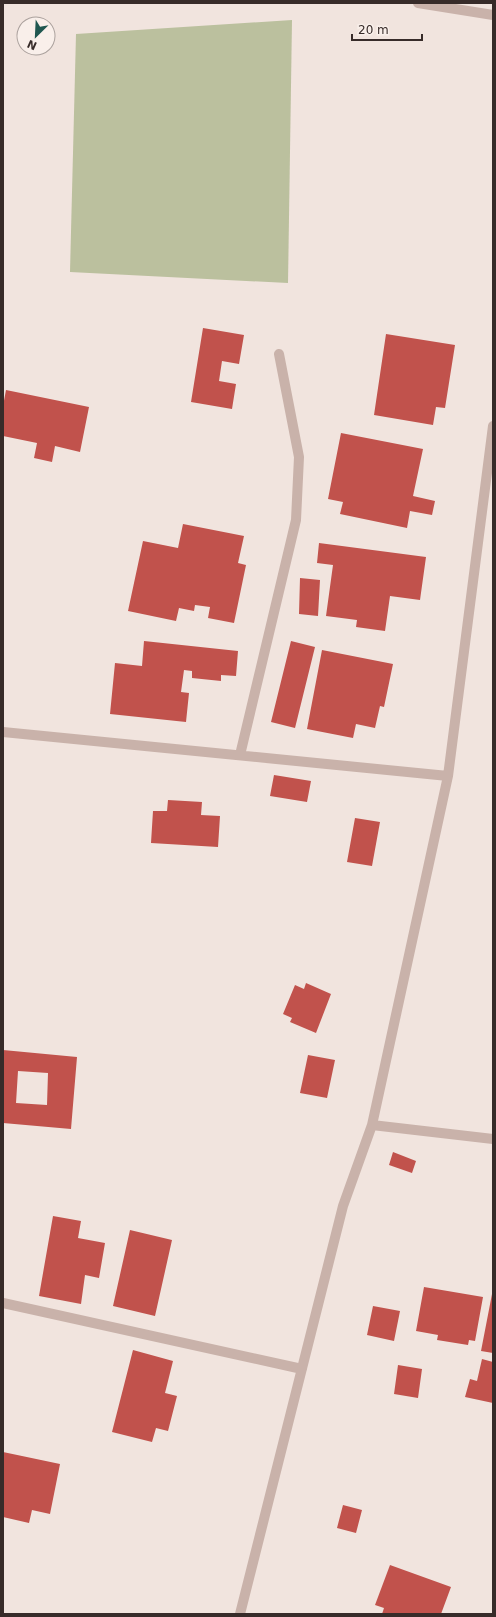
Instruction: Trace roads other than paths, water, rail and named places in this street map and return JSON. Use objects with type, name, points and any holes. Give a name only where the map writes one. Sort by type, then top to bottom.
[{"type":"street","points":[[418,3],[493,15]]},
{"type":"street","points":[[240,755],[296,520],[299,457],[279,354]]},
{"type":"street","points":[[240,1614],[343,1206],[372,1125],[448,776],[493,426]]},
{"type":"street","points":[[3,732],[448,776]]},
{"type":"street","points":[[372,1125],[493,1139]]},
{"type":"street","points":[[3,1303],[302,1369]]}]
